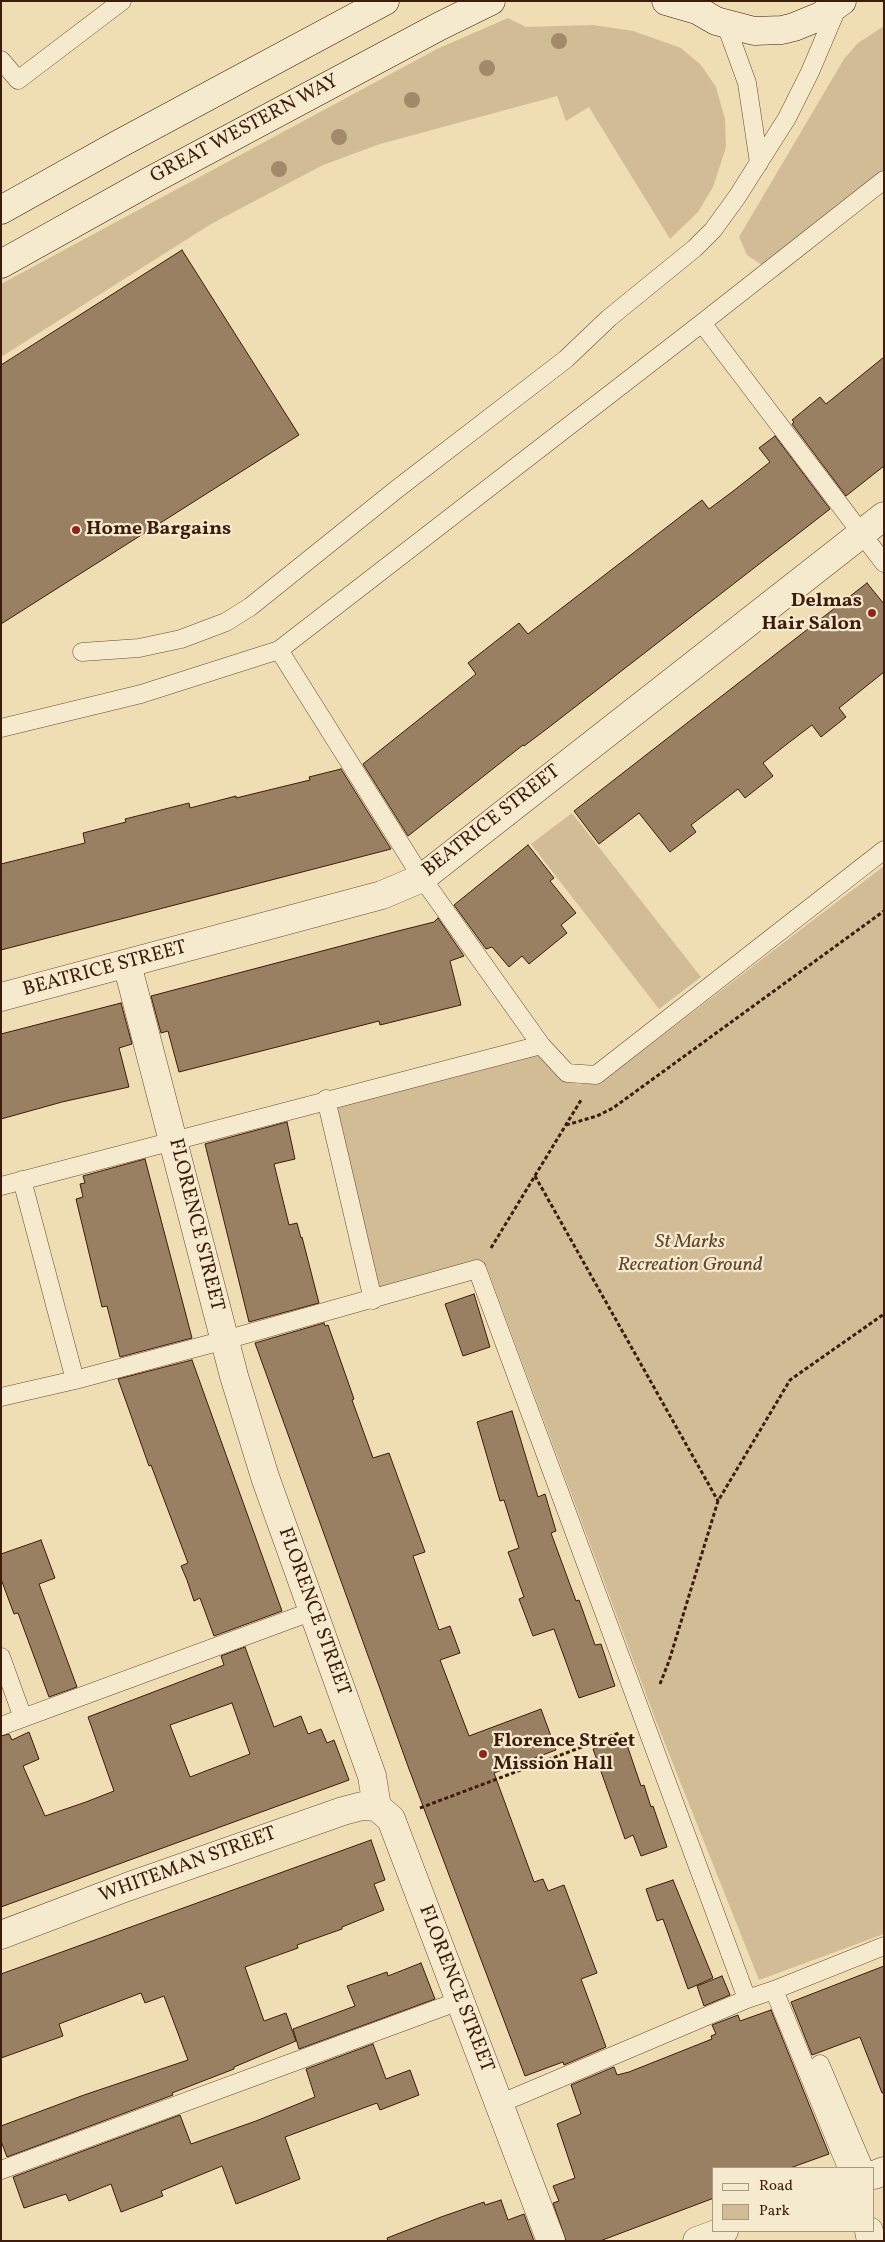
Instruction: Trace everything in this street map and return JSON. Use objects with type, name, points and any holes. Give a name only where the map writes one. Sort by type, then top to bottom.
[{"type":"street","points":[[1,210],[119,144],[385,1]]},
{"type":"street","name":"GREAT WESTERN WAY","points":[[1,264],[148,182],[447,22],[492,1]]},
{"type":"street","points":[[666,1],[693,6],[726,25],[754,32],[782,30],[821,16],[840,3]]},
{"type":"street","name":"BEATRICE STREET","points":[[1,997],[382,895],[422,878],[884,516]]},
{"type":"street","name":"FLORENCE STREET","points":[[127,964],[225,1340],[265,1477],[384,1813],[459,2001],[551,2241]]},
{"type":"street","name":"WHITEMAN STREET","points":[[1,1935],[127,1887],[343,1812],[362,1806],[384,1813]]},
{"type":"street","points":[[697,2241],[721,2232]]},
{"type":"lane","points":[[1,60],[18,80],[122,1]]},
{"type":"lane","points":[[82,652],[139,648],[181,639],[226,622],[250,607],[397,489],[559,364],[609,318],[696,248],[713,230],[737,197],[800,94],[840,3]]},
{"type":"lane","points":[[726,25],[747,83],[759,163]]},
{"type":"lane","points":[[1,728],[141,694],[279,650],[884,180]]},
{"type":"lane","points":[[702,323],[884,563]]},
{"type":"lane","points":[[279,650],[422,878],[541,1045],[567,1073],[596,1075],[884,850]]},
{"type":"lane","points":[[1,1186],[326,1099],[541,1045]]},
{"type":"lane","points":[[326,1099],[373,1300]]},
{"type":"lane","points":[[22,1180],[75,1380]]},
{"type":"lane","points":[[1,1397],[75,1380],[225,1340],[373,1300],[477,1269],[747,1999]]},
{"type":"lane","points":[[1,1726],[313,1610]]},
{"type":"lane","points":[[1,1657],[23,1718]]},
{"type":"lane","points":[[499,2104],[747,1999],[884,1946]]},
{"type":"lane","points":[[774,1990],[847,2167]]},
{"type":"lane","points":[[1,2170],[459,2001]]},
{"type":"lane","points":[[820,2064],[864,2167]]},
{"type":"path","points":[[566,1125],[597,1116],[612,1108],[884,911]]},
{"type":"path","points":[[477,1269],[596,1075]]},
{"type":"path","points":[[535,1176],[718,1501]]},
{"type":"path","points":[[384,1813],[644,1724],[669,1661],[718,1501],[790,1380],[884,1314]]},
{"type":"green space","points":[[508,18],[526,27],[593,25],[633,31],[681,48],[701,65],[716,87],[725,119],[726,147],[713,187],[698,212],[670,239],[589,107],[566,121],[557,96],[380,144],[323,165],[211,224],[1,357],[1,284],[437,49]]},
{"type":"green space","points":[[884,26],[884,192],[778,276],[747,255],[739,237],[844,59],[858,43]]},
{"type":"green space","points":[[572,813],[701,977],[659,1009],[531,844]]},
{"type":"green space","name":"St Marks Recreation Ground","points":[[884,866],[884,1934],[759,1980],[656,1721],[486,1265],[377,1293],[336,1108],[536,1052],[578,1085],[604,1080]]},
{"type":"building","name":"Home Bargains","points":[[182,250],[299,435],[1,624],[1,365]]},
{"type":"building","points":[[884,357],[884,466],[846,496],[792,424],[794,422],[792,420],[820,397],[826,404]]},
{"type":"building","points":[[775,436],[830,509],[408,836],[363,764],[476,674],[468,663],[519,623],[528,634],[702,500],[709,509],[770,462],[759,448]]},
{"type":"building","points":[[867,583],[884,604],[884,672],[839,708],[846,717],[821,737],[812,725],[787,744],[763,763],[773,776],[745,798],[738,789],[691,825],[696,832],[670,852],[639,813],[599,844],[574,811]]},
{"type":"building","points":[[341,769],[391,849],[1,950],[1,864],[85,843],[83,833],[126,822],[125,819],[189,803],[190,808],[236,796],[236,798],[310,780],[309,777]]},
{"type":"building","points":[[528,845],[554,878],[550,881],[576,913],[561,925],[567,933],[529,964],[522,956],[509,967],[492,947],[486,949],[454,905]]},
{"type":"building","points":[[438,918],[464,956],[450,961],[461,1005],[380,1025],[379,1021],[179,1072],[168,1031],[161,1033],[151,996],[434,922]]},
{"type":"building","points":[[121,1003],[132,1044],[119,1048],[129,1087],[62,1102],[1,1119],[1,1034]]},
{"type":"building","points":[[287,1122],[295,1159],[274,1164],[289,1225],[297,1223],[319,1303],[249,1322],[205,1144]]},
{"type":"building","points":[[145,1159],[192,1338],[120,1357],[107,1306],[102,1307],[76,1199],[83,1197],[80,1184],[85,1183],[83,1176]]},
{"type":"building","points":[[474,1294],[490,1347],[463,1356],[445,1304]]},
{"type":"building","points":[[324,1323],[325,1326],[328,1325],[373,1458],[389,1453],[425,1552],[413,1556],[439,1630],[450,1626],[460,1653],[440,1660],[469,1736],[541,1709],[556,1750],[494,1773],[534,1882],[543,1879],[548,1891],[564,1885],[597,1973],[581,1979],[606,2047],[564,2065],[563,2062],[525,2076],[409,1769],[255,1343]]},
{"type":"building","points":[[192,1360],[282,1611],[214,1636],[200,1598],[194,1601],[181,1566],[188,1563],[151,1465],[149,1466],[118,1379]]},
{"type":"building","points":[[512,1411],[538,1497],[545,1494],[556,1531],[551,1533],[576,1601],[579,1600],[595,1645],[601,1644],[615,1686],[579,1698],[554,1629],[533,1636],[519,1599],[524,1597],[508,1552],[519,1548],[504,1500],[500,1501],[477,1422]]},
{"type":"building","points":[[41,1540],[55,1578],[39,1584],[77,1687],[49,1697],[18,1613],[14,1614],[1,1579],[1,1554]]},
{"type":"building","points":[[245,1647],[274,1727],[301,1716],[308,1734],[321,1729],[327,1743],[334,1740],[349,1780],[1,1907],[1,1736],[9,1734],[12,1740],[29,1732],[39,1759],[23,1766],[45,1816],[86,1802],[114,1791],[88,1717],[224,1665],[221,1656]],"holes":[[[232,1703],[250,1754],[190,1777],[170,1725]]]},
{"type":"building","points":[[625,1739],[641,1786],[644,1785],[651,1807],[653,1806],[667,1847],[641,1856],[633,1835],[625,1839],[593,1749]]},
{"type":"building","points":[[371,1840],[385,1880],[374,1884],[384,1910],[342,1927],[342,1929],[297,1945],[298,1948],[245,1967],[264,2021],[286,2013],[296,2041],[234,2067],[234,2069],[172,2093],[173,2095],[7,2157],[1,2141],[1,2126],[84,2095],[188,2060],[164,1996],[145,2003],[141,1993],[59,2024],[63,2036],[1,2058],[1,1974]]},
{"type":"building","points":[[673,1880],[713,1978],[688,1989],[663,1919],[657,1921],[646,1889]]},
{"type":"building","points":[[421,1963],[435,1999],[299,2049],[293,2029],[355,2006],[347,1986],[387,1972],[388,1976]]},
{"type":"building","points":[[884,1966],[884,2093],[882,2093],[860,2037],[812,2055],[791,2002]]},
{"type":"building","points":[[722,1976],[730,1995],[704,2006],[697,1986]]},
{"type":"building","points":[[771,2010],[829,2154],[793,2167],[712,2167],[712,2199],[600,2241],[566,2241],[553,2203],[559,2201],[553,2186],[575,2178],[557,2124],[581,2114],[571,2085],[614,2067],[617,2075],[629,2072],[712,2039],[711,2036],[716,2034],[712,2025],[738,2015],[740,2021]]},
{"type":"building","points":[[373,2044],[386,2079],[410,2070],[419,2095],[380,2110],[377,2103],[285,2137],[300,2179],[236,2204],[222,2166],[161,2191],[163,2196],[121,2212],[111,2184],[69,2201],[66,2194],[24,2208],[13,2177],[180,2115],[191,2144],[256,2121],[315,2097],[306,2069]]},
{"type":"building","points":[[501,2200],[508,2220],[524,2214],[534,2241],[388,2241],[387,2238],[441,2217],[484,2202],[485,2205]]},
{"type":"place","name":"Home Bargains","points":[[76,530]]},
{"type":"place","name":"Delmas Hair Salon","points":[[872,613]]},
{"type":"place","name":"Florence Street Mission Hall","points":[[483,1754]]}]
